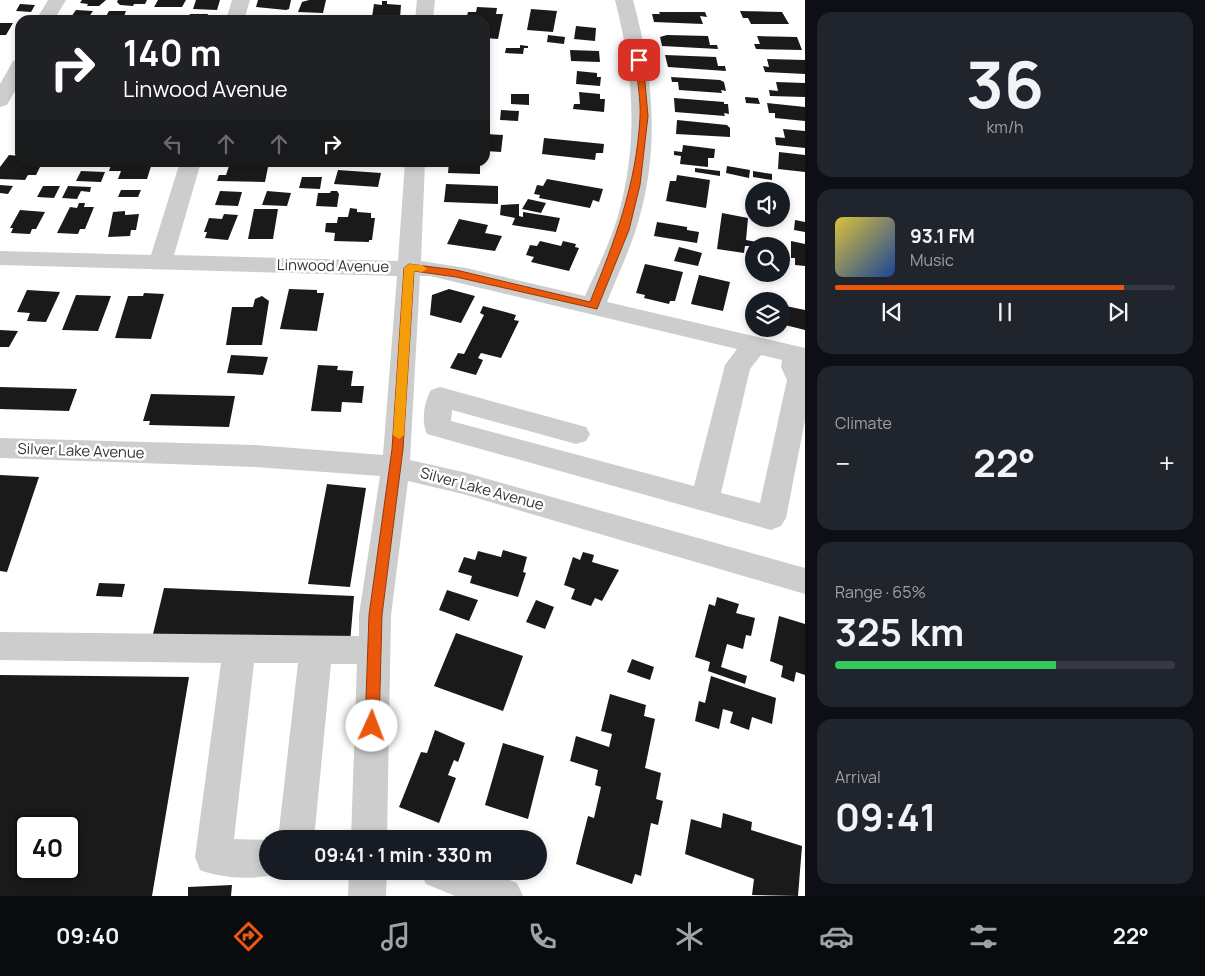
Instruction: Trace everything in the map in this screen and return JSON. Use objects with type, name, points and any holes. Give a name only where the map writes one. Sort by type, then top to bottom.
[{"type":"street","points":[[48,15],[56,0]]},
{"type":"street","points":[[236,15],[241,0]]},
{"type":"street","points":[[424,15],[426,0]]},
{"type":"street","points":[[593,306],[628,218],[642,138],[644,105],[642,78],[624,0]]},
{"type":"street","points":[[0,101],[15,74]]},
{"type":"street","points":[[160,262],[189,167]]},
{"type":"street","points":[[369,830],[377,597],[396,467],[415,167]]},
{"type":"street","name":"Linwood Avenue","points":[[0,258],[409,268],[456,274],[800,356]]},
{"type":"street","points":[[705,500],[738,365],[748,356],[751,345]]},
{"type":"street","points":[[576,434],[440,397],[437,427],[771,518],[800,380],[794,367],[800,356]]},
{"type":"street","name":"Silver Lake Avenue","points":[[0,448],[287,458],[364,462],[396,467],[463,482],[805,581]]},
{"type":"street","points":[[0,646],[374,650]]},
{"type":"street","points":[[239,650],[213,857],[259,859]]},
{"type":"street","points":[[297,830],[316,650]]},
{"type":"street","points":[[367,896],[368,880]]},
{"type":"street","points":[[462,880],[504,896]]},
{"type":"building","points":[[82,0],[106,0],[99,6],[87,6],[88,4],[80,3]]},
{"type":"building","points":[[118,0],[147,0],[145,4],[134,4],[133,6],[120,5],[117,2]]},
{"type":"building","points":[[158,0],[186,0],[182,7],[154,7]]},
{"type":"building","points":[[196,0],[220,0],[217,10],[193,9]]},
{"type":"building","points":[[258,0],[291,0],[289,9],[286,10],[256,7]]},
{"type":"building","points":[[326,0],[323,13],[298,12],[302,2]]},
{"type":"building","points":[[382,1],[387,1],[387,4],[401,5],[400,15],[372,15],[374,4],[382,5]]},
{"type":"building","points":[[20,4],[35,5],[31,12],[16,11]]},
{"type":"building","points":[[477,7],[497,8],[496,14],[503,14],[498,39],[490,38],[490,15],[467,15],[468,12],[476,12]]},
{"type":"building","points":[[531,9],[557,11],[553,32],[527,30]]},
{"type":"building","points":[[76,10],[93,11],[90,15],[72,15]]},
{"type":"building","points":[[109,11],[126,11],[124,15],[107,15]]},
{"type":"building","points":[[740,11],[782,12],[789,24],[751,24],[748,18],[743,18]]},
{"type":"building","points":[[659,12],[705,12],[707,17],[700,16],[703,24],[654,22],[652,14],[660,14]]},
{"type":"building","points":[[190,14],[208,14],[208,15]]},
{"type":"building","points":[[0,23],[13,23],[6,35],[0,35]]},
{"type":"building","points":[[576,26],[596,28],[595,41],[574,39]]},
{"type":"building","points":[[548,35],[565,37],[564,44],[547,42]]},
{"type":"building","points":[[667,35],[708,36],[710,45],[717,45],[718,49],[662,46],[660,37]]},
{"type":"building","points":[[757,36],[797,37],[802,50],[756,49],[754,44],[760,44]]},
{"type":"building","points":[[520,45],[528,46],[528,48],[524,48],[523,54],[505,53],[506,48],[520,48]]},
{"type":"building","points":[[570,50],[599,51],[600,62],[571,61]]},
{"type":"building","points":[[665,55],[716,57],[718,66],[725,66],[726,71],[668,67]]},
{"type":"building","points":[[767,59],[805,60],[805,74],[765,72],[763,66],[769,67]]},
{"type":"building","points":[[577,71],[597,73],[597,77],[601,77],[600,86],[576,84]]},
{"type":"building","points":[[671,77],[720,80],[724,82],[726,91],[721,90],[722,93],[679,90],[678,82],[672,82]]},
{"type":"building","points":[[776,82],[805,83],[805,97],[770,96],[769,90],[778,91]]},
{"type":"building","points":[[579,92],[600,94],[600,99],[605,99],[604,112],[573,109],[574,104],[580,104]]},
{"type":"building","points":[[511,94],[529,94],[529,105],[511,104]]},
{"type":"building","points":[[745,97],[758,98],[760,104],[746,103]]},
{"type":"building","points":[[674,98],[724,102],[724,104],[728,104],[729,114],[724,113],[725,116],[675,112]]},
{"type":"building","points":[[767,103],[805,107],[805,121],[775,118],[775,113],[769,113]]},
{"type":"building","points":[[501,110],[519,111],[518,121],[500,120]]},
{"type":"building","points":[[677,120],[727,125],[730,128],[730,137],[676,134]]},
{"type":"building","points":[[783,129],[805,131],[805,148],[776,145],[775,137],[785,138]]},
{"type":"building","points":[[490,134],[503,135],[501,152],[490,151]]},
{"type":"building","points":[[544,138],[604,144],[603,153],[596,153],[595,160],[542,154]]},
{"type":"building","points":[[683,145],[715,149],[714,158],[708,158],[708,167],[680,164],[681,156],[674,155],[674,151],[682,152]]},
{"type":"building","points":[[779,152],[805,155],[805,172],[778,169]]},
{"type":"building","points":[[9,155],[15,156],[15,167],[40,167],[36,175],[28,175],[25,180],[0,179],[0,167]]},
{"type":"building","points":[[727,166],[750,170],[749,178],[726,173]]},
{"type":"building","points":[[110,167],[151,167],[147,179],[118,179],[121,171],[109,171]]},
{"type":"building","points":[[229,167],[268,167],[265,182],[217,181],[219,175],[226,175]]},
{"type":"building","points":[[449,167],[480,167],[480,174],[448,173]]},
{"type":"building","points":[[695,168],[720,171],[720,176],[695,172]]},
{"type":"building","points":[[338,170],[381,173],[378,187],[334,184]]},
{"type":"building","points":[[81,171],[105,172],[101,182],[76,181]]},
{"type":"building","points":[[753,171],[772,174],[772,180],[753,177]]},
{"type":"building","points":[[677,175],[710,180],[706,208],[666,201],[670,181],[676,181]]},
{"type":"building","points":[[302,177],[322,177],[320,189],[299,188]]},
{"type":"building","points":[[547,179],[603,189],[599,202],[593,200],[590,208],[539,198],[540,195],[534,194],[537,185],[543,186]]},
{"type":"building","points":[[446,184],[498,186],[498,204],[444,202]]},
{"type":"building","points":[[0,185],[13,186],[8,194],[0,193]]},
{"type":"building","points":[[43,186],[60,186],[54,198],[37,197]]},
{"type":"building","points":[[68,186],[91,187],[90,192],[81,191],[77,199],[62,198]]},
{"type":"building","points":[[121,190],[141,190],[138,197],[118,197]]},
{"type":"building","points":[[220,191],[242,192],[238,206],[215,205]]},
{"type":"building","points":[[267,191],[291,193],[287,206],[262,205]]},
{"type":"building","points":[[331,191],[337,191],[339,194],[337,207],[316,206],[318,193],[330,193]]},
{"type":"building","points":[[528,199],[546,203],[541,213],[522,209]]},
{"type":"building","points":[[79,203],[85,203],[84,207],[94,207],[85,229],[80,229],[78,234],[57,233],[70,207],[77,208]]},
{"type":"building","points":[[519,204],[519,216],[523,217],[523,212],[560,218],[556,232],[512,225],[515,218],[500,215],[501,205]]},
{"type":"building","points":[[350,208],[357,209],[357,212],[371,213],[371,218],[375,218],[372,240],[369,240],[369,242],[334,241],[335,233],[325,232],[326,223],[337,223],[338,217],[348,217]]},
{"type":"building","points":[[254,209],[278,209],[273,239],[248,239]]},
{"type":"building","points":[[20,210],[45,212],[36,229],[32,229],[30,234],[11,233],[13,228],[10,228]]},
{"type":"building","points":[[125,211],[125,215],[139,214],[136,230],[131,230],[130,236],[108,237],[113,212]]},
{"type":"building","points":[[722,213],[745,217],[745,227],[747,227],[744,253],[717,249]]},
{"type":"building","points":[[224,214],[238,215],[228,240],[205,238],[207,232],[204,232],[209,218],[222,219]]},
{"type":"building","points":[[459,219],[488,225],[485,233],[502,236],[495,251],[447,244]]},
{"type":"building","points":[[795,220],[805,222],[805,232],[794,230]]},
{"type":"building","points":[[657,222],[687,227],[687,230],[699,232],[697,243],[654,236]]},
{"type":"building","points":[[540,241],[561,246],[563,241],[576,244],[575,247],[579,248],[569,271],[531,262],[534,257],[526,255],[530,245],[537,246]]},
{"type":"building","points":[[791,241],[805,244],[805,266],[795,265],[795,258],[791,258]]},
{"type":"building","points":[[679,247],[702,253],[698,266],[674,261]]},
{"type":"building","points":[[645,264],[683,272],[675,301],[670,301],[669,304],[644,298],[645,295],[636,293]]},
{"type":"building","points":[[699,275],[730,282],[723,311],[691,304]]},
{"type":"building","points":[[289,289],[317,290],[317,293],[324,293],[317,331],[280,329]]},
{"type":"building","points":[[449,289],[475,296],[461,323],[430,315],[432,295]]},
{"type":"building","points":[[27,290],[60,292],[46,322],[27,321],[30,313],[17,312]]},
{"type":"building","points":[[144,293],[164,294],[151,339],[115,338],[128,296],[143,296]]},
{"type":"building","points":[[76,295],[111,296],[98,331],[62,330]]},
{"type":"building","points":[[262,296],[269,301],[262,345],[226,345],[232,307],[253,307],[255,299]]},
{"type":"building","points":[[483,306],[516,315],[514,320],[519,321],[501,358],[481,353],[478,358],[483,360],[476,375],[450,368],[458,353],[464,354],[484,315],[480,313]]},
{"type":"building","points":[[790,307],[805,310],[805,330],[790,326]]},
{"type":"building","points":[[0,330],[18,331],[9,347],[0,347]]},
{"type":"building","points":[[231,355],[268,357],[263,375],[227,373]]},
{"type":"building","points":[[318,365],[338,366],[337,370],[353,371],[351,386],[364,386],[362,403],[342,402],[341,412],[311,411]]},
{"type":"building","points":[[0,387],[77,389],[69,411],[0,409]]},
{"type":"building","points":[[151,394],[235,396],[229,427],[149,425],[150,421],[143,421]]},
{"type":"building","points":[[0,475],[39,477],[7,572],[0,571]]},
{"type":"building","points":[[327,484],[366,488],[350,587],[308,584]]},
{"type":"building","points":[[503,550],[527,557],[523,572],[526,573],[518,597],[470,583],[472,576],[458,572],[464,557],[475,560],[478,551],[501,557]]},
{"type":"building","points":[[583,552],[594,555],[592,562],[619,570],[602,601],[595,598],[591,606],[571,599],[575,589],[564,585],[573,557],[580,560]]},
{"type":"building","points":[[99,583],[125,584],[122,597],[96,596]]},
{"type":"building","points":[[164,588],[354,596],[350,643],[153,634]]},
{"type":"building","points":[[447,590],[478,600],[469,621],[439,610]]},
{"type":"building","points":[[717,597],[739,604],[736,613],[755,618],[751,636],[746,635],[743,649],[727,644],[721,667],[747,676],[745,684],[708,671],[710,662],[695,657],[709,604],[715,606]]},
{"type":"building","points":[[536,600],[554,607],[545,629],[526,622]]},
{"type":"building","points":[[779,616],[805,624],[805,675],[796,672],[794,682],[781,677],[783,666],[770,661]]},
{"type":"building","points":[[456,633],[523,656],[503,711],[434,686]]},
{"type":"building","points":[[632,659],[654,667],[650,680],[627,672]]},
{"type":"building","points":[[0,675],[189,677],[152,896],[0,896]]},
{"type":"building","points":[[711,676],[776,698],[772,724],[752,717],[749,730],[730,723],[733,712],[723,709],[719,729],[695,721],[699,701],[705,703]]},
{"type":"building","points":[[610,694],[646,705],[644,716],[655,719],[645,768],[661,773],[656,799],[663,801],[658,825],[651,823],[641,876],[635,874],[632,884],[576,864],[588,816],[594,818],[601,787],[595,785],[598,770],[570,761],[576,736],[609,747],[612,734],[601,731]]},
{"type":"building","points":[[435,730],[465,743],[458,762],[454,760],[448,775],[456,778],[439,823],[399,807],[421,752],[427,753]]},
{"type":"building","points":[[503,743],[544,756],[528,819],[485,805]]},
{"type":"building","points":[[723,813],[752,822],[751,830],[802,846],[798,896],[752,895],[754,879],[685,854],[691,819],[721,828]]},
{"type":"building","points":[[232,885],[231,896],[188,896],[188,887]]},
{"type":"slow traffic","points":[[399,435],[409,268],[422,269]]},
{"type":"route","points":[[372,726],[375,615],[398,449],[409,268],[430,269],[456,274],[593,306],[624,230],[636,185],[644,116],[644,94],[639,60]]}]
